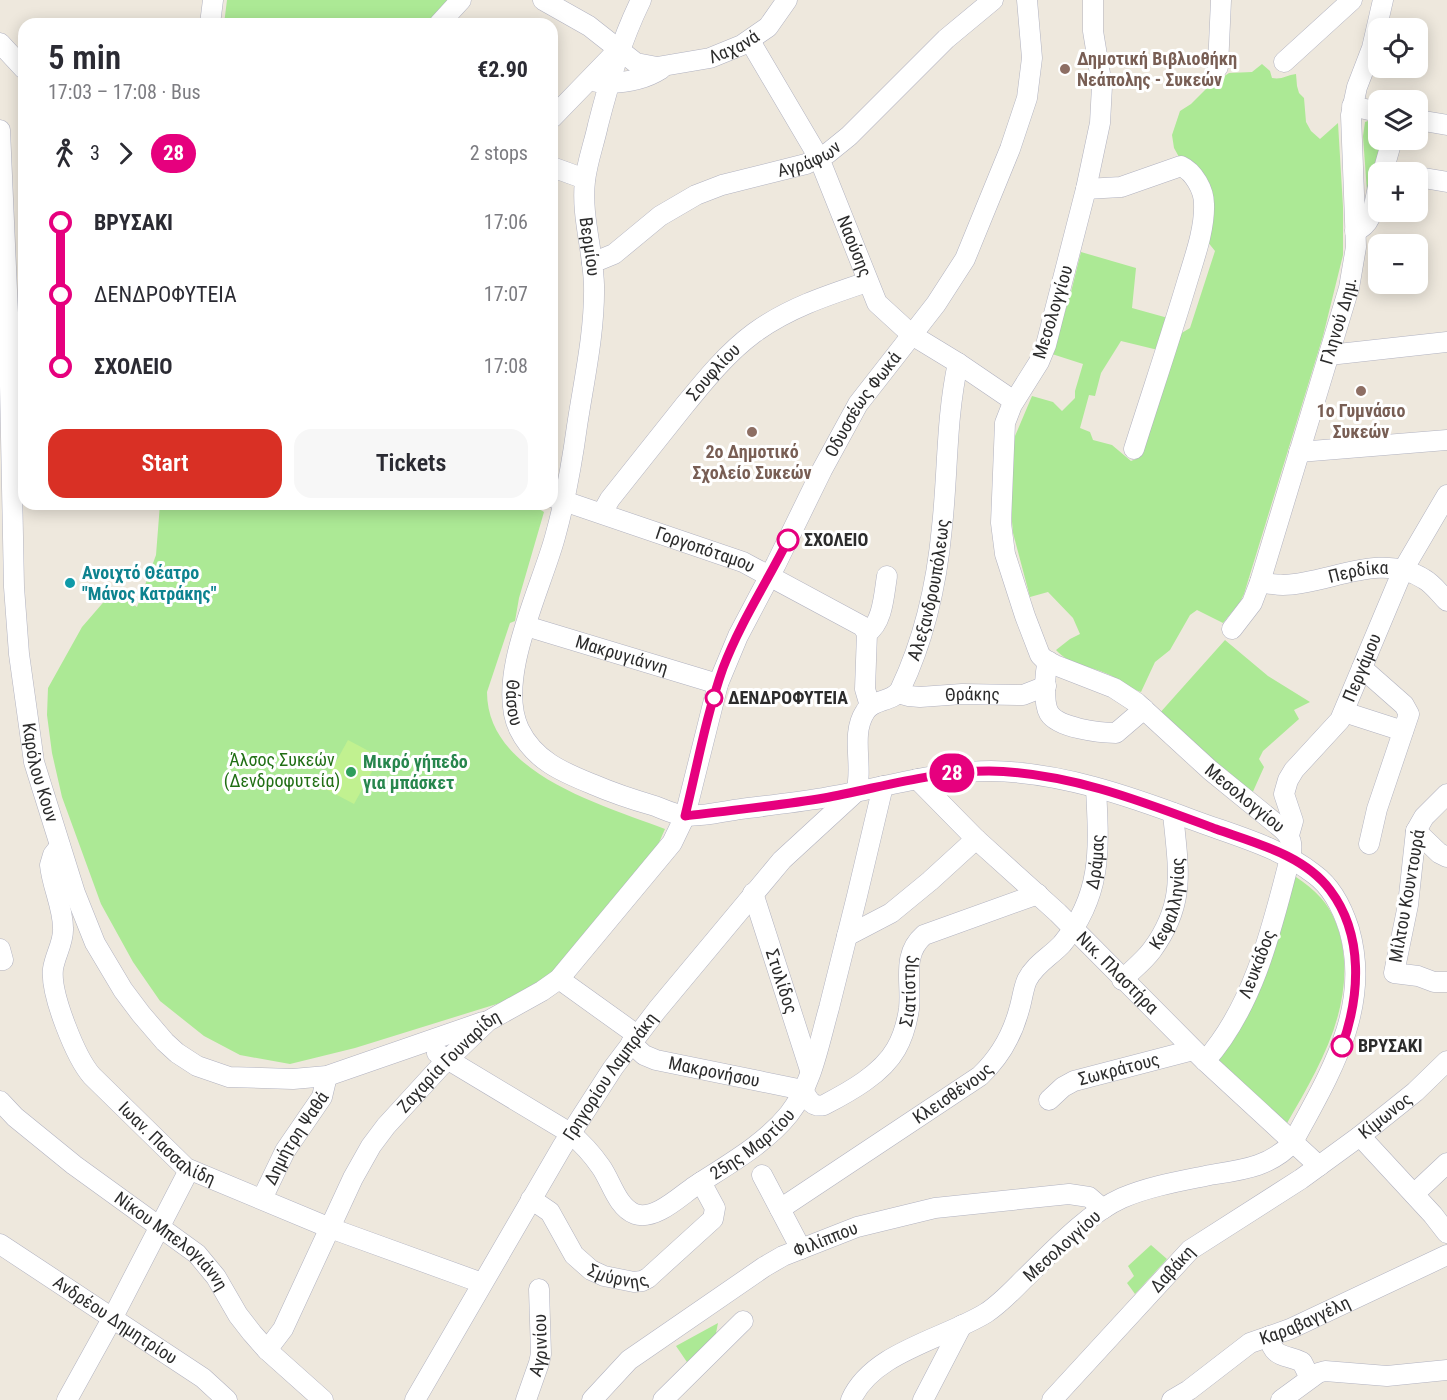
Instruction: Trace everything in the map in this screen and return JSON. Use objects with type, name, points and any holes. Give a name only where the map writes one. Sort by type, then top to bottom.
[{"type":"street","points":[[211,18],[213,0]]},
{"type":"street","points":[[444,18],[461,0]]},
{"type":"street","name":"Λαχανά","points":[[543,0],[589,26],[636,63],[650,66],[666,66],[717,56],[750,41],[768,27],[788,0]]},
{"type":"street","name":"Βερμίου","points":[[558,499],[588,350],[594,300],[585,179],[599,82],[619,49],[641,0]]},
{"type":"street","name":"Αγράφων","points":[[592,263],[614,254],[660,216],[696,195],[722,185],[792,168],[819,158],[841,143],[920,64],[967,20],[993,0]]},
{"type":"street","name":"Οδυσσέως Φωκά","points":[[685,816],[718,684],[734,643],[858,404],[945,291],[965,259],[1016,135],[1027,98],[1032,68],[1027,0]]},
{"type":"street","name":"Μεσολογγίου","points":[[850,1400],[861,1382],[880,1366],[982,1315],[1000,1302],[1063,1242],[1103,1209],[1117,1201],[1142,1191],[1260,1165],[1279,1156],[1293,1142],[1342,1046],[1351,1017],[1356,973],[1353,945],[1336,898],[1318,877],[1290,858],[1292,844],[1289,835],[1204,765],[1144,709],[1114,688],[1042,657],[1003,544],[1001,523],[1003,436],[1007,418],[1014,401],[1039,362],[1046,345],[1098,136],[1101,80],[1093,25],[1093,0]]},
{"type":"street","points":[[1218,67],[1221,0]]},
{"type":"street","points":[[1284,62],[1352,0]]},
{"type":"street","name":"Γληνού Δημ.","points":[[1232,629],[1252,603],[1260,582],[1353,268],[1355,231],[1350,125],[1352,106],[1372,48],[1383,0]]},
{"type":"street","name":"Ναούσης","points":[[750,41],[819,158],[877,303],[912,335],[1014,401]]},
{"type":"street","points":[[0,43],[18,62]]},
{"type":"street","name":"Λαχανά","points":[[599,82],[626,81],[652,75],[666,66]]},
{"type":"street","points":[[558,113],[599,82]]},
{"type":"street","points":[[1352,106],[1368,110]]},
{"type":"street","points":[[1428,122],[1447,125]]},
{"type":"street","name":"Καρόλου Κουν","points":[[0,130],[8,276],[12,525],[17,628],[34,762],[85,920],[109,967],[141,1014],[177,1053],[204,1070],[229,1077],[293,1079],[327,1076],[489,1021]]},
{"type":"street","points":[[1086,189],[1120,186],[1181,166],[1196,182],[1204,199],[1203,219],[1193,260],[1134,449]]},
{"type":"street","points":[[558,169],[585,179]]},
{"type":"street","points":[[1428,179],[1447,182]]},
{"type":"street","points":[[1355,231],[1363,227],[1368,220]]},
{"type":"street","name":"Σουφλίου","points":[[602,513],[610,499],[715,368],[744,341],[788,312],[867,282]]},
{"type":"street","points":[[1329,355],[1447,342]]},
{"type":"street","name":"Αλεξανδρουπόλεως","points":[[898,693],[920,636],[935,577],[942,527],[948,421],[958,363]]},
{"type":"street","points":[[1299,452],[1447,440]]},
{"type":"street","name":"Περγάμου","points":[[1289,835],[1293,821],[1284,797],[1287,784],[1297,768],[1335,727],[1344,712],[1403,570],[1447,495]]},
{"type":"street","name":"Γοργοπόταμου","points":[[558,499],[743,562],[844,615],[866,631]]},
{"type":"street","name":"Θάσου","points":[[557,510],[552,548],[526,626],[513,677],[511,693],[515,721],[528,745],[555,768],[608,791],[685,816]]},
{"type":"street","name":"Περδίκα","points":[[1260,582],[1291,584],[1367,569],[1388,568],[1403,570],[1427,581],[1447,601]]},
{"type":"street","points":[[870,706],[865,689],[866,631],[875,626],[887,576]]},
{"type":"street","name":"Μακρυγιάννη","points":[[526,626],[718,684]]},
{"type":"street","points":[[1048,661],[1047,705],[1050,715],[1059,721],[1079,729],[1116,733],[1144,709]]},
{"type":"street","points":[[1362,668],[1408,710],[1408,716],[1372,823],[1369,844]]},
{"type":"street","name":"Θράκης","points":[[898,693],[920,697],[962,694],[1023,695],[1046,686]]},
{"type":"street","points":[[856,792],[860,726],[863,715],[870,706],[898,693]]},
{"type":"street","points":[[1344,712],[1403,731]]},
{"type":"street","points":[[685,816],[805,801],[958,772],[1010,772],[1096,788],[1173,813],[1290,858]]},
{"type":"street","name":"Νικ. Πλαστήρα","points":[[917,779],[976,839],[1038,894],[1199,1056],[1319,1166]]},
{"type":"street","name":"25ης Μαρτίου","points":[[412,1046],[425,1048],[447,1060],[570,1133],[601,1166],[624,1206],[637,1214],[646,1215],[654,1212],[770,1133],[789,1114],[803,1090],[847,936],[883,786]]},
{"type":"street","name":"Δράμας","points":[[1072,929],[1090,897],[1096,873],[1099,840],[1096,788]]},
{"type":"street","name":"Γρηγορίου Λαμπράκη","points":[[415,1400],[570,1133],[634,1039],[782,860],[856,792]]},
{"type":"street","name":"Μίλτου Κουντουρά","points":[[1418,976],[1394,973],[1408,905],[1416,831],[1424,818],[1447,794]]},
{"type":"street","points":[[805,801],[813,832]]},
{"type":"street","name":"Κεφαλληνίας","points":[[1122,980],[1151,951],[1172,918],[1179,885],[1173,813]]},
{"type":"street","name":"Ζαχαρία Γουναρίδη","points":[[267,1350],[283,1329],[353,1178],[371,1146],[406,1102],[489,1021],[559,979],[667,849],[685,816]]},
{"type":"street","points":[[1416,831],[1439,853],[1447,857]]},
{"type":"street","points":[[847,936],[891,913],[976,839]]},
{"type":"street","name":"Ιωαν. Πασσαλίδη","points":[[60,846],[53,855],[50,865],[63,930],[53,977],[61,1009],[79,1060],[92,1076],[178,1162],[189,1170],[330,1228],[482,1283]]},
{"type":"street","name":"Λευκάδος","points":[[1199,1056],[1228,1032],[1253,980],[1266,945],[1290,858]]},
{"type":"street","name":"Στυλίδος","points":[[753,893],[810,1070]]},
{"type":"street","name":"Σιατίστης","points":[[803,1090],[810,1102],[824,1106],[875,1074],[896,1050],[909,1009],[908,963],[916,941],[924,935],[1038,894]]},
{"type":"street","name":"Κλεισθένους","points":[[780,1209],[980,1076],[1006,1043],[1014,1027],[1028,977],[1060,946],[1072,929]]},
{"type":"street","points":[[1418,976],[1447,968]]},
{"type":"street","points":[[1418,976],[1431,981],[1447,982]]},
{"type":"street","name":"Μακρονήσου","points":[[559,979],[634,1039],[647,1057],[803,1090]]},
{"type":"street","name":"Σωκράτους","points":[[1049,1100],[1063,1087],[1077,1080],[1199,1056]]},
{"type":"street","name":"Κίμωνος","points":[[1319,1166],[1415,1092],[1447,1060]]},
{"type":"street","name":"Δημήτρη Ψαθά","points":[[262,1199],[285,1151],[322,1096],[327,1076]]},
{"type":"street","name":"Νίκου Μπελογιάννη","points":[[5,1100],[15,1117],[74,1165],[192,1250],[210,1269],[238,1315],[267,1350],[323,1400]]},
{"type":"street","points":[[1360,1136],[1447,1233]]},
{"type":"street","points":[[1414,1194],[1447,1163]]},
{"type":"street","name":"Δαβάκη","points":[[1052,1400],[1191,1250],[1319,1166]]},
{"type":"street","points":[[67,1400],[189,1170]]},
{"type":"street","points":[[762,1175],[801,1249]]},
{"type":"street","name":"Σμύρνης","points":[[531,1199],[546,1207],[553,1215],[574,1255],[585,1266],[604,1276],[638,1282],[648,1278],[713,1219],[715,1208],[701,1182]]},
{"type":"street","name":"Φιλίππου","points":[[592,1400],[629,1360],[764,1267],[801,1249],[857,1227],[935,1208],[1069,1194],[1089,1197],[1103,1209]]},
{"type":"street","name":"Ανδρέου Δημητρίου","points":[[1,1247],[113,1317],[216,1396]]},
{"type":"street","name":"Καραβαγγέλη","points":[[1172,1400],[1189,1390],[1247,1345],[1290,1329],[1447,1255]]},
{"type":"street","name":"Αγρινίου","points":[[526,1400],[541,1354],[539,1289]]},
{"type":"street","points":[[663,1400],[742,1321]]},
{"type":"street","points":[[923,1400],[962,1325]]},
{"type":"street","points":[[1269,1336],[1270,1344],[1276,1352],[1302,1362],[1310,1378]]},
{"type":"street","points":[[1281,1400],[1310,1378],[1329,1370],[1380,1376],[1447,1370]]},
{"type":"green space","points":[[227,0],[452,0],[436,18],[225,18]]},
{"type":"green space","points":[[1262,64],[1270,71],[1272,78],[1296,74],[1299,93],[1304,98],[1306,122],[1311,131],[1320,139],[1338,123],[1343,207],[1343,255],[1323,336],[1244,594],[1223,623],[1197,610],[1190,615],[1170,650],[1155,662],[1141,692],[1112,676],[1068,659],[1056,650],[1080,634],[1073,618],[1048,592],[1030,597],[1013,533],[1010,498],[1012,451],[1015,436],[1032,396],[1053,402],[1062,411],[1075,398],[1083,364],[1052,354],[1081,252],[1136,268],[1132,308],[1168,318],[1158,350],[1121,341],[1101,373],[1095,396],[1089,395],[1080,428],[1090,432],[1093,440],[1112,445],[1131,461],[1136,459],[1140,453],[1180,334],[1190,328],[1215,251],[1207,241],[1213,197],[1210,188],[1179,157],[1174,148],[1172,135],[1180,111],[1191,104],[1208,87],[1229,73],[1252,72]]},
{"type":"green space","points":[[1368,121],[1368,150],[1382,150],[1379,162],[1368,162],[1368,206],[1363,136],[1365,122]]},
{"type":"green space","name":"Άλσος Συκεών (Δενδροφυτεία)","points":[[160,510],[541,510],[544,512],[519,598],[515,621],[510,623],[487,692],[492,720],[506,745],[527,765],[553,782],[581,797],[665,829],[654,854],[552,974],[500,1003],[355,1048],[290,1064],[240,1055],[204,1036],[160,1001],[133,962],[101,904],[62,797],[52,753],[47,715],[48,688],[82,627],[114,590],[137,607],[156,555]]},
{"type":"green space","points":[[1225,640],[1268,676],[1310,702],[1294,710],[1299,719],[1263,751],[1259,759],[1264,767],[1251,796],[1158,715]]},
{"type":"green space","name":"Μικρό γήπεδο για μπάσκετ","points":[[348,740],[380,757],[354,804],[322,787]]},
{"type":"green space","points":[[1296,877],[1318,895],[1332,914],[1341,938],[1344,968],[1343,992],[1330,1038],[1321,1061],[1286,1125],[1217,1060],[1292,878]]},
{"type":"green space","points":[[1151,1245],[1167,1259],[1135,1294],[1127,1283],[1134,1276],[1128,1266]]},
{"type":"green space","points":[[718,1323],[713,1348],[689,1365],[676,1346]]},
{"type":"bus line","name":"28","points":[[788,540],[724,667],[708,721],[685,816],[823,798],[943,774],[988,771],[1010,772],[1077,783],[1141,801],[1282,854],[1311,871],[1330,890],[1341,907],[1355,959],[1354,1001],[1342,1046]]},
{"type":"place","name":"Δημοτική Βιβλιοθήκη Νεάπολης - Συκεών","points":[[1065,69]]},
{"type":"place","name":"1ο Γυμνάσιο Συκεών","points":[[1361,391]]},
{"type":"place","name":"2ο Δημοτικό Σχολείο Συκεών","points":[[752,432]]},
{"type":"place","name":"ΣΧΟΛΕΙΟ","points":[[788,540]]},
{"type":"place","name":"Ανοιχτό Θέατρο \"Μάνος Κατράκης\"","points":[[70,583]]},
{"type":"place","name":"ΔΕΝΔΡΟΦΥΤΕΙΑ","points":[[714,698]]},
{"type":"place","name":"Μικρό γήπεδο για μπάσκετ","points":[[351,772]]},
{"type":"place","name":"ΒΡΥΣΑΚΙ","points":[[1342,1046]]}]
